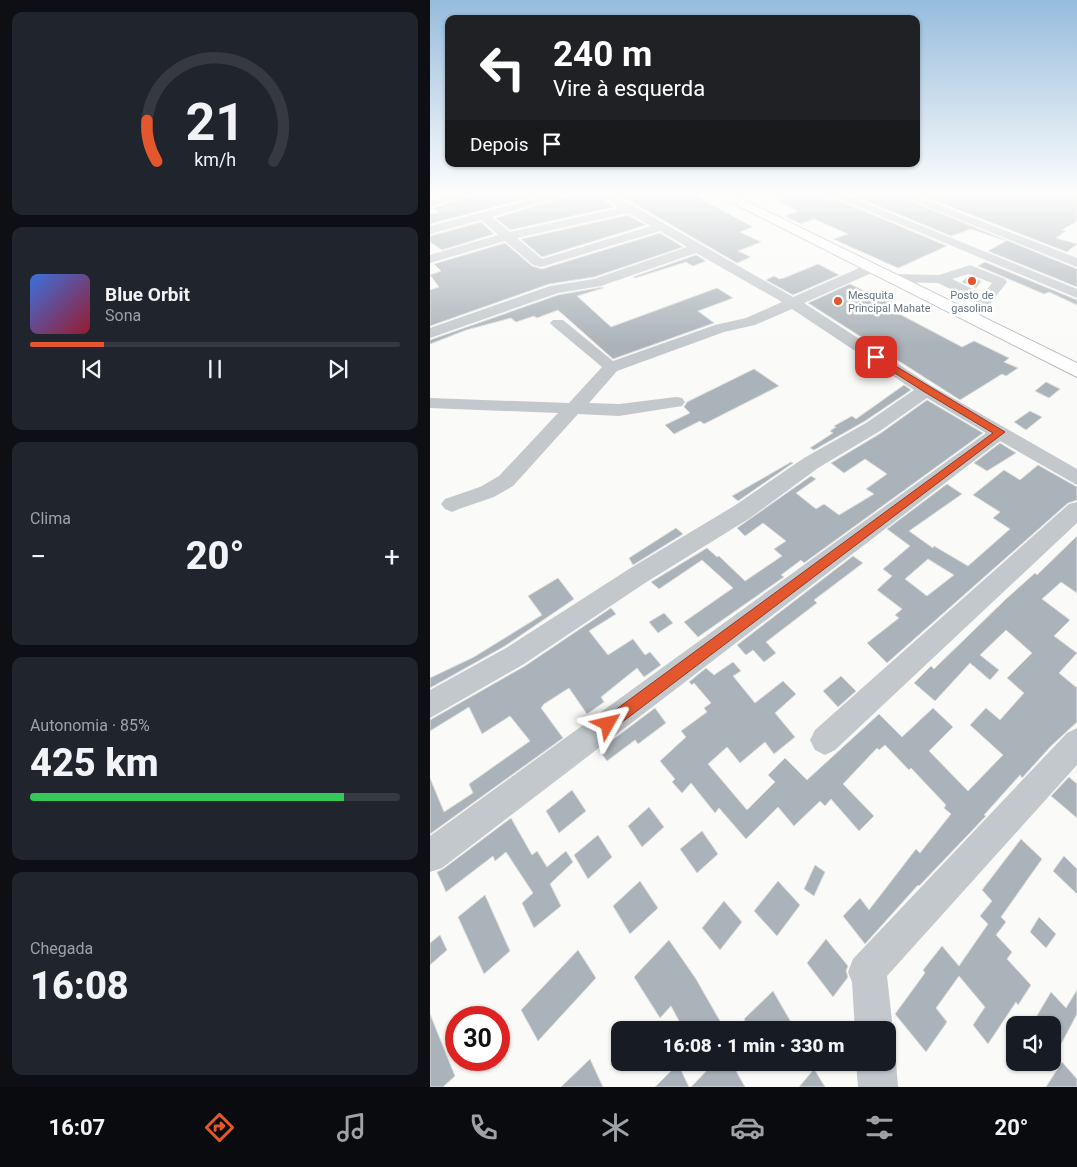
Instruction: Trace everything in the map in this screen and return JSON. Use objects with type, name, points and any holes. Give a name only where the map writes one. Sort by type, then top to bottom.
[{"type":"highway","points":[[821,244],[1077,371]]},
{"type":"street","points":[[430,259],[482,244]]},
{"type":"street","points":[[517,244],[541,263],[605,244]]},
{"type":"street","points":[[690,244],[793,304],[926,390],[1077,478]]},
{"type":"street","points":[[953,244],[1077,294]]},
{"type":"street","points":[[1027,244],[1077,263]]},
{"type":"street","points":[[430,333],[555,290],[596,283],[697,248]]},
{"type":"street","points":[[452,504],[487,492],[506,481],[583,399],[610,367],[720,328],[750,322],[871,268]]},
{"type":"street","points":[[890,278],[940,279],[970,269],[1000,282],[972,318]]},
{"type":"street","points":[[940,279],[978,297],[984,303]]},
{"type":"street","points":[[558,323],[610,367]]},
{"type":"street","points":[[430,705],[531,646],[637,576],[742,512],[811,463],[873,427],[926,390]]},
{"type":"street","points":[[430,403],[571,410],[619,410],[643,405],[676,402]]},
{"type":"street","points":[[430,856],[1000,432]]},
{"type":"street","points":[[825,740],[1077,510]]},
{"type":"street","points":[[873,1021],[870,978],[866,972],[1077,743]]},
{"type":"street","points":[[877,1071],[878,1087]]},
{"type":"building","points":[[433,244],[462,244],[442,250]]},
{"type":"building","points":[[506,244],[532,266],[542,269],[625,244],[678,244],[683,247],[594,277],[549,284],[430,326],[430,290],[439,287],[430,275],[441,271],[434,264]]},
{"type":"building","points":[[527,244],[585,244],[542,257]]},
{"type":"building","points":[[704,244],[757,244],[738,251],[751,257],[737,263]]},
{"type":"building","points":[[844,244],[942,244],[947,246],[898,268]]},
{"type":"building","points":[[1001,244],[1015,244],[1077,269],[1077,287],[988,251]]},
{"type":"building","points":[[1046,244],[1077,244],[1067,252]]},
{"type":"building","points":[[696,255],[706,261],[693,266],[686,262],[635,278],[633,277]]},
{"type":"building","points":[[985,262],[1077,300],[1077,305],[1049,292],[1044,294],[978,266]]},
{"type":"building","points":[[818,264],[839,275],[793,295],[766,280],[774,276],[779,279],[784,278]]},
{"type":"building","points":[[969,276],[981,281],[976,288],[962,282]]},
{"type":"building","points":[[850,284],[879,298],[882,297],[897,304],[888,308],[962,347],[974,341],[1009,358],[1004,362],[1018,368],[1006,376],[1002,374],[960,400],[808,303]]},
{"type":"building","points":[[603,287],[577,296],[611,327],[717,288],[733,298],[698,311],[714,323],[613,359],[558,310],[537,318],[534,316],[516,322],[511,318],[466,330],[430,344],[430,340],[558,295]]},
{"type":"building","points":[[754,369],[779,386],[704,424],[700,421],[674,434],[665,425],[690,413],[684,407],[687,402]]},
{"type":"building","points":[[1046,382],[1060,389],[1049,398],[1035,391]]},
{"type":"building","points":[[904,385],[911,390],[865,421],[814,450],[810,448],[833,433],[830,431],[836,427],[834,426],[852,416],[856,419]]},
{"type":"building","points":[[927,400],[983,433],[804,563],[801,560],[781,575],[784,577],[698,637],[684,622],[733,588],[702,560],[659,589],[651,582],[707,548],[717,557],[719,556],[745,581],[782,556],[774,549],[786,541],[763,523],[745,536],[737,528],[811,476],[816,479],[796,493],[816,509],[824,504],[839,515],[874,494],[866,489],[887,474],[865,459],[844,473],[831,463],[881,433]]},
{"type":"building","points":[[1030,411],[1042,417],[1026,430],[1014,422]]},
{"type":"building","points":[[1000,443],[1016,453],[987,471],[974,463]]},
{"type":"building","points":[[791,462],[793,463],[738,501],[732,496]]},
{"type":"building","points":[[1038,465],[1077,487],[1077,500],[1068,503],[887,663],[867,643],[899,618],[895,615],[902,609],[877,590],[892,576],[883,569],[910,546],[887,529],[947,484],[962,494],[909,531],[933,548],[934,546],[968,566],[1010,529],[993,518],[1000,512],[973,495],[1004,470],[1020,480]],"holes":[[[928,559],[954,575],[927,596],[905,579]]]},
{"type":"building","points":[[676,528],[683,534],[633,565],[629,558]]},
{"type":"building","points":[[1077,536],[1077,593],[1061,582],[1042,599],[1070,620],[1054,636],[1077,653],[1059,673],[1077,688],[1077,722],[1051,746],[1022,778],[1020,775],[984,815],[986,816],[918,885],[865,944],[843,916],[860,898],[869,910],[916,849],[920,853],[951,814],[944,808],[946,805],[911,768],[909,770],[885,745],[879,750],[877,748],[843,784],[874,816],[859,831],[831,799],[825,806],[820,801],[794,826],[778,807],[746,839],[719,808],[715,813],[691,783],[682,793],[672,782],[675,779],[660,761],[686,737],[681,731],[707,712],[704,708],[711,703],[694,683],[692,685],[689,682],[706,668],[714,675],[733,662],[741,671],[733,676],[755,703],[783,681],[796,694],[775,713],[795,737],[774,754],[765,742],[740,763],[727,747],[708,764],[747,810],[775,782],[768,775],[785,758],[807,780],[879,714],[902,737],[933,708],[953,727],[929,751],[968,791],[1003,755],[970,725],[986,708],[1000,720],[1024,693],[1007,678],[1032,653],[1006,630],[980,655],[999,670],[990,680],[970,663],[935,701],[914,683],[931,666],[934,669],[1006,599],[1035,573],[1037,575]]},
{"type":"building","points":[[853,556],[863,563],[814,600],[817,603],[766,642],[776,653],[764,662],[753,650],[746,655],[737,645]]},
{"type":"building","points":[[558,578],[574,599],[505,646],[430,688],[430,678],[474,657],[542,615],[528,596]]},
{"type":"building","points":[[611,608],[616,614],[589,631],[608,655],[633,639],[645,655],[650,652],[661,665],[644,677],[637,668],[601,697],[604,702],[587,714],[569,688],[544,704],[541,708],[563,738],[430,834],[430,778],[444,812],[473,793],[469,784],[530,741],[510,716],[482,734],[469,707],[430,731],[430,720],[525,666]]},
{"type":"building","points":[[664,613],[673,623],[658,633],[649,622]]},
{"type":"building","points":[[841,676],[856,691],[838,707],[823,691]]},
{"type":"building","points":[[655,708],[666,723],[638,744],[635,740],[607,761],[599,750]]},
{"type":"building","points":[[1069,777],[1077,784],[1077,818],[1051,796]]},
{"type":"building","points":[[572,790],[586,811],[559,833],[546,811]]},
{"type":"building","points":[[649,807],[664,827],[642,847],[628,826]]},
{"type":"building","points":[[511,818],[532,855],[537,851],[547,867],[566,851],[573,862],[550,884],[561,906],[534,928],[522,903],[533,893],[506,852],[495,861],[493,856],[446,892],[437,872]]},
{"type":"building","points":[[702,831],[718,854],[697,873],[680,849]]},
{"type":"building","points":[[598,835],[612,857],[588,879],[574,855]]},
{"type":"building","points":[[1021,839],[1042,859],[1001,917],[1006,922],[996,935],[1012,952],[1007,959],[1031,985],[1018,1005],[1016,1002],[988,1044],[973,1025],[985,1007],[959,976],[936,1008],[947,1022],[926,1052],[895,1014],[925,973],[923,970],[942,946],[959,966],[988,924],[980,916],[992,901],[982,890]]},
{"type":"building","points":[[1064,856],[1077,869],[1077,894],[1053,871]]},
{"type":"building","points":[[815,865],[825,872],[814,896],[804,889]]},
{"type":"building","points":[[640,881],[658,908],[630,934],[613,906]]},
{"type":"building","points":[[778,881],[800,905],[777,936],[754,911]]},
{"type":"building","points":[[485,895],[510,951],[484,974],[458,917]]},
{"type":"building","points":[[724,901],[742,922],[720,950],[702,928]]},
{"type":"building","points":[[1039,917],[1056,934],[1046,948],[1030,932]]},
{"type":"building","points":[[440,935],[447,950],[430,965],[430,943]]},
{"type":"building","points":[[826,939],[848,966],[846,971],[848,977],[833,997],[807,963]]},
{"type":"building","points":[[669,940],[696,979],[720,1021],[679,1021],[671,1006],[660,1018],[634,977]]},
{"type":"building","points":[[578,950],[596,978],[538,1041],[521,1010]]},
{"type":"building","points":[[1077,990],[1077,1014],[1061,1044],[1061,1016],[1037,1016],[1051,992],[1066,1008]]},
{"type":"building","points":[[773,991],[790,1021],[745,1021],[744,1019]]},
{"type":"building","points":[[430,1014],[445,1051],[445,1071],[453,1071],[455,1076],[443,1087],[430,1087]]},
{"type":"building","points":[[590,1059],[603,1087],[561,1087]]},
{"type":"building","points":[[1062,1062],[1077,1079],[1077,1087],[1046,1087],[1056,1071],[1061,1071]]},
{"type":"building","points":[[671,1071],[681,1071],[689,1087],[655,1087]]},
{"type":"building","points":[[706,1071],[736,1071],[745,1087],[691,1087]]},
{"type":"building","points":[[812,1071],[815,1071],[825,1087],[799,1087]]},
{"type":"place","name":"Posto de gasolina","points":[[972,281]]},
{"type":"place","name":"Mesquita Principal Mahate","points":[[838,301]]},
{"type":"route","points":[[608,724],[1000,432],[926,390],[876,357]]}]
